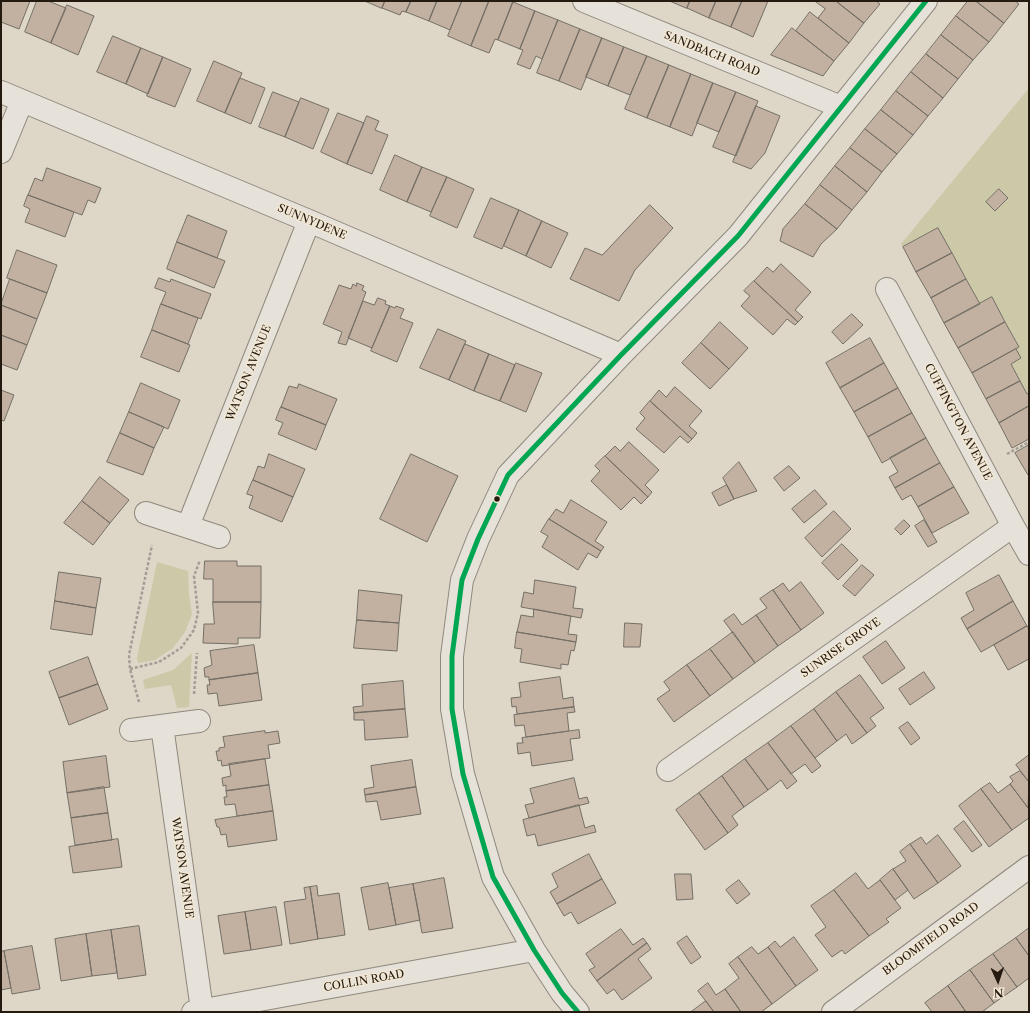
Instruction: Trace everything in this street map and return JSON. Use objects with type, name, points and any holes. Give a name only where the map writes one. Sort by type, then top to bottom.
[{"type":"street","name":"SANDBACH ROAD","points":[[584,1],[841,107]]},
{"type":"street","points":[[578,1012],[562,992],[534,950],[492,877],[463,774],[452,709],[452,656],[462,580],[478,539],[508,475],[621,355],[738,236],[926,1]]},
{"type":"street","name":"SUNNYDENE","points":[[1,92],[309,221],[621,355]]},
{"type":"street","points":[[1,152],[22,101]]},
{"type":"street","name":"WATSON AVENUE","points":[[188,526],[309,221]]},
{"type":"street","name":"CUFFINGTON AVENUE","points":[[887,289],[1029,554]]},
{"type":"street","points":[[152,515],[214,535]]},
{"type":"street","name":"SUNRISE GROVE","points":[[668,770],[1013,526]]},
{"type":"street","points":[[146,728],[195,722]]},
{"type":"street","name":"WATSON AVENUE","points":[[146,728],[198,1011]]},
{"type":"street","name":"BLOOMFIELD ROAD","points":[[833,1012],[1029,867]]},
{"type":"street","name":"COLLIN ROAD","points":[[198,1011],[534,950]]},
{"type":"path","points":[[1004,456],[1029,442]]},
{"type":"path","points":[[146,728],[130,669],[129,655],[152,515]]},
{"type":"path","points":[[130,669],[159,662],[181,648],[194,630],[198,612],[194,576],[214,535]]},
{"type":"path","points":[[195,722],[197,653]]},
{"type":"shaded area","points":[[1029,88],[1029,393],[1027,394],[1011,364],[1021,358],[1016,349],[1019,347],[992,298],[980,304],[938,228],[903,247],[901,244]]},
{"type":"shaded area","points":[[157,562],[188,571],[189,595],[192,614],[185,632],[173,648],[155,660],[138,663],[137,658]]},
{"type":"shaded area","points":[[192,653],[189,707],[177,708],[171,685],[145,689],[143,680],[173,670]]},
{"type":"building","points":[[1,1],[30,1],[19,29],[1,22]]},
{"type":"building","points":[[37,1],[48,1],[66,8],[51,43],[25,32]]},
{"type":"building","points":[[365,1],[385,1],[382,8]]},
{"type":"building","points":[[385,1],[411,1],[406,12],[402,11],[400,15],[382,8]]},
{"type":"building","points":[[411,1],[437,1],[429,21],[406,12]]},
{"type":"building","points":[[437,1],[462,1],[450,30],[429,21]]},
{"type":"building","points":[[462,1],[489,1],[471,46],[448,36]]},
{"type":"building","points":[[489,1],[513,2],[498,40],[495,39],[489,53],[471,46]]},
{"type":"building","points":[[670,1],[690,1],[687,8]]},
{"type":"building","points":[[690,1],[716,1],[709,18],[687,8]]},
{"type":"building","points":[[716,1],[742,1],[731,27],[709,18]]},
{"type":"building","points":[[742,1],[768,1],[753,37],[731,27]]},
{"type":"building","points":[[815,1],[836,1],[864,23],[849,43],[818,18],[825,9]]},
{"type":"building","points":[[836,1],[876,1],[880,4],[864,23]]},
{"type":"building","points":[[968,1],[976,1],[1004,23],[989,42],[956,16]]},
{"type":"building","points":[[976,1],[1015,1],[1019,4],[1004,23]]},
{"type":"building","points":[[513,2],[535,11],[520,49],[498,40]]},
{"type":"building","points":[[67,5],[94,16],[78,55],[51,43]]},
{"type":"building","points":[[535,11],[558,20],[542,59],[536,56],[530,69],[517,64],[523,50],[520,49]]},
{"type":"building","points":[[810,12],[849,43],[834,61],[796,31]]},
{"type":"building","points":[[956,16],[989,42],[973,60],[941,35]]},
{"type":"building","points":[[558,20],[580,29],[559,81],[537,73]]},
{"type":"building","points":[[792,28],[834,61],[823,76],[771,55]]},
{"type":"building","points":[[580,29],[602,38],[581,90],[559,81]]},
{"type":"building","points":[[941,35],[973,60],[958,79],[926,54]]},
{"type":"building","points":[[113,36],[141,48],[126,84],[97,72]]},
{"type":"building","points":[[602,38],[624,47],[608,86],[586,77]]},
{"type":"building","points":[[624,47],[647,56],[630,95],[608,86]]},
{"type":"building","points":[[141,48],[163,57],[148,94],[126,84]]},
{"type":"building","points":[[926,54],[958,79],[943,98],[911,72]]},
{"type":"building","points":[[647,56],[669,65],[647,118],[625,109]]},
{"type":"building","points":[[163,57],[191,69],[175,107],[147,96]]},
{"type":"building","points":[[214,61],[242,73],[225,113],[197,101]]},
{"type":"building","points":[[669,65],[691,74],[670,127],[647,118]]},
{"type":"building","points":[[911,72],[943,98],[928,116],[896,91]]},
{"type":"building","points":[[691,74],[713,83],[692,136],[670,127]]},
{"type":"building","points":[[240,78],[265,88],[251,124],[225,113]]},
{"type":"building","points":[[713,83],[736,92],[719,132],[697,123]]},
{"type":"building","points":[[896,91],[928,116],[913,135],[881,110]]},
{"type":"building","points":[[273,92],[299,102],[285,137],[259,127]]},
{"type":"building","points":[[736,92],[758,101],[736,156],[713,147]]},
{"type":"building","points":[[301,98],[329,109],[313,149],[285,137]]},
{"type":"building","points":[[756,106],[780,116],[765,153],[751,169],[733,162]]},
{"type":"building","points":[[881,110],[913,135],[897,154],[865,129]]},
{"type":"building","points":[[338,113],[364,123],[347,164],[321,152]]},
{"type":"building","points":[[367,116],[379,121],[375,130],[388,135],[372,174],[347,164]]},
{"type":"building","points":[[865,129],[897,154],[882,172],[850,148]]},
{"type":"building","points":[[850,148],[882,172],[867,192],[835,166]]},
{"type":"building","points":[[395,155],[422,167],[407,202],[380,190]]},
{"type":"building","points":[[835,166],[867,192],[852,210],[820,185]]},
{"type":"building","points":[[422,167],[447,177],[431,212],[407,202]]},
{"type":"building","points":[[47,168],[101,188],[95,203],[88,200],[82,215],[28,195],[35,178],[42,181]]},
{"type":"building","points":[[447,177],[474,189],[457,228],[430,216]]},
{"type":"building","points":[[820,185],[852,210],[837,229],[805,204]]},
{"type":"building","points":[[999,189],[1008,198],[995,211],[986,202]]},
{"type":"building","points":[[28,195],[74,212],[65,237],[25,222],[30,209],[24,206]]},
{"type":"building","points":[[491,198],[519,210],[502,249],[474,237]]},
{"type":"building","points":[[805,204],[837,229],[821,244],[813,257],[780,241],[783,229]]},
{"type":"building","points":[[650,205],[673,228],[635,270],[619,301],[570,279],[585,248],[602,255]]},
{"type":"building","points":[[519,210],[542,221],[526,256],[504,246]]},
{"type":"building","points":[[188,215],[227,231],[217,258],[177,242]]},
{"type":"building","points":[[542,221],[568,233],[551,268],[526,256]]},
{"type":"building","points":[[938,228],[952,253],[916,272],[903,247]]},
{"type":"building","points":[[177,242],[225,261],[214,288],[167,269]]},
{"type":"building","points":[[17,250],[57,265],[47,293],[7,278]]},
{"type":"building","points":[[952,253],[966,279],[931,298],[916,272]]},
{"type":"building","points":[[781,264],[811,292],[795,310],[803,317],[798,322],[754,281],[767,267],[773,272]]},
{"type":"building","points":[[159,278],[170,282],[171,279],[211,294],[201,319],[161,304],[166,292],[155,288]]},
{"type":"building","points":[[10,279],[47,293],[37,319],[1,305]]},
{"type":"building","points":[[966,279],[980,304],[944,323],[931,298]]},
{"type":"building","points":[[754,281],[798,322],[795,325],[787,319],[773,335],[741,306],[750,296],[744,291]]},
{"type":"building","points":[[357,283],[364,286],[362,290],[366,292],[346,345],[338,343],[342,332],[323,324],[339,285],[351,289],[353,284],[356,286]]},
{"type":"building","points":[[992,297],[1005,322],[958,348],[944,323]]},
{"type":"building","points":[[378,298],[386,301],[385,304],[390,306],[372,348],[348,338],[363,301],[374,305]]},
{"type":"building","points":[[161,304],[198,318],[188,344],[152,330]]},
{"type":"building","points":[[1,305],[37,319],[27,345],[1,335]]},
{"type":"building","points":[[390,306],[395,308],[396,306],[404,309],[400,318],[413,323],[397,362],[371,351]]},
{"type":"building","points":[[852,314],[863,325],[843,344],[832,332]]},
{"type":"building","points":[[720,322],[748,348],[729,369],[701,343]]},
{"type":"building","points":[[1005,322],[1019,347],[972,373],[958,348]]},
{"type":"building","points":[[438,329],[466,341],[449,380],[420,368]]},
{"type":"building","points":[[152,330],[190,345],[179,372],[141,357]]},
{"type":"building","points":[[1,335],[27,345],[17,370],[1,364]]},
{"type":"building","points":[[870,338],[884,363],[840,388],[826,363]]},
{"type":"building","points":[[701,343],[729,369],[710,389],[682,363]]},
{"type":"building","points":[[465,344],[489,354],[474,391],[449,380]]},
{"type":"building","points":[[1016,349],[1021,358],[1011,364],[1020,381],[986,399],[972,373]]},
{"type":"building","points":[[489,354],[515,365],[500,401],[474,391]]},
{"type":"building","points":[[516,363],[542,373],[526,412],[500,401]]},
{"type":"building","points":[[884,363],[898,388],[854,412],[840,388]]},
{"type":"building","points":[[1020,381],[1027,394],[1029,393],[1029,406],[999,423],[986,399]]},
{"type":"building","points":[[141,383],[180,400],[168,429],[129,412]]},
{"type":"building","points":[[299,384],[337,399],[326,425],[281,407],[289,386],[297,388]]},
{"type":"building","points":[[675,387],[702,411],[689,426],[697,433],[692,439],[650,401],[659,390],[666,397]]},
{"type":"building","points":[[898,388],[912,413],[868,437],[854,412]]},
{"type":"building","points":[[1,390],[14,395],[4,421],[1,420]]},
{"type":"building","points":[[650,401],[692,439],[688,443],[680,436],[664,453],[636,429],[645,418],[640,413]]},
{"type":"building","points":[[1029,406],[1029,439],[1012,448],[999,423]]},
{"type":"building","points":[[281,407],[326,425],[316,450],[278,434],[283,423],[276,420]]},
{"type":"building","points":[[129,412],[164,427],[154,448],[120,433]]},
{"type":"building","points":[[912,413],[926,438],[882,463],[868,437]]},
{"type":"building","points":[[120,433],[154,448],[143,475],[107,462]]},
{"type":"building","points":[[926,438],[940,463],[895,488],[889,477],[898,472],[890,458]]},
{"type":"building","points":[[629,442],[659,470],[645,485],[652,492],[648,497],[605,456],[615,446],[620,451]]},
{"type":"building","points":[[1029,445],[1029,475],[1028,475],[1015,453]]},
{"type":"building","points":[[269,454],[305,469],[293,497],[253,480],[258,466],[264,468]]},
{"type":"building","points":[[411,454],[458,476],[427,542],[380,519]]},
{"type":"building","points":[[605,456],[648,497],[641,504],[634,497],[621,510],[591,481],[600,471],[595,466]]},
{"type":"building","points":[[739,462],[757,491],[734,499],[723,478]]},
{"type":"building","points":[[940,463],[954,487],[918,507],[911,495],[902,500],[895,488]]},
{"type":"building","points":[[789,466],[800,478],[784,491],[774,478]]},
{"type":"building","points":[[100,477],[129,500],[110,523],[82,501]]},
{"type":"building","points":[[253,480],[293,497],[282,522],[249,508],[253,496],[247,494]]},
{"type":"building","points":[[727,485],[734,499],[719,506],[712,493]]},
{"type":"building","points":[[954,487],[969,513],[932,533],[918,507]]},
{"type":"building","points":[[815,490],[827,504],[804,523],[792,509]]},
{"type":"building","points":[[571,500],[607,522],[595,541],[604,547],[601,551],[549,519],[556,509],[563,513]]},
{"type":"building","points":[[82,501],[110,523],[93,545],[64,523]]},
{"type":"building","points":[[834,511],[851,529],[822,557],[805,538]]},
{"type":"building","points":[[549,519],[601,551],[597,558],[588,553],[578,570],[542,547],[548,536],[541,532]]},
{"type":"building","points":[[904,520],[910,526],[901,535],[895,529]]},
{"type":"building","points":[[924,520],[937,542],[928,547],[915,526]]},
{"type":"building","points":[[842,544],[858,560],[838,580],[822,563]]},
{"type":"building","points":[[205,561],[237,561],[237,566],[261,566],[261,602],[213,602],[213,579],[204,579]]},
{"type":"building","points":[[862,565],[874,575],[855,596],[843,586]]},
{"type":"building","points":[[59,572],[101,578],[96,608],[55,601]]},
{"type":"building","points":[[999,575],[1013,601],[967,629],[961,618],[974,610],[966,593]]},
{"type":"building","points":[[535,580],[576,587],[573,608],[583,609],[581,618],[521,607],[524,592],[533,594]]},
{"type":"building","points":[[801,582],[824,613],[801,630],[773,590],[783,583],[789,591]]},
{"type":"building","points":[[359,590],[402,595],[399,623],[357,620]]},
{"type":"building","points":[[773,590],[801,630],[778,646],[756,615],[767,608],[760,599]]},
{"type":"building","points":[[55,601],[96,608],[92,635],[51,629]]},
{"type":"building","points":[[1013,601],[1027,626],[981,652],[967,629]]},
{"type":"building","points":[[213,602],[261,602],[260,638],[238,638],[238,644],[203,643],[204,624],[214,624]]},
{"type":"building","points":[[534,609],[571,616],[568,634],[577,635],[576,642],[517,632],[521,615],[533,617]]},
{"type":"building","points":[[734,614],[742,625],[756,615],[778,646],[755,663],[724,621]]},
{"type":"building","points":[[357,620],[399,623],[397,651],[354,648]]},
{"type":"building","points":[[625,623],[642,624],[640,647],[624,647]]},
{"type":"building","points":[[1027,626],[1029,629],[1029,659],[1008,670],[994,645]]},
{"type":"building","points":[[517,632],[576,642],[574,651],[571,650],[568,665],[561,664],[561,669],[520,662],[522,649],[515,648]]},
{"type":"building","points":[[733,632],[755,663],[733,679],[710,649]]},
{"type":"building","points":[[886,641],[905,668],[882,684],[863,657]]},
{"type":"building","points":[[254,645],[258,673],[209,680],[209,677],[205,677],[204,668],[212,665],[210,651]]},
{"type":"building","points":[[710,649],[733,679],[710,696],[687,665]]},
{"type":"building","points":[[88,657],[98,684],[59,698],[49,672]]},
{"type":"building","points":[[687,665],[710,696],[674,722],[657,699],[670,690],[664,682]]},
{"type":"building","points":[[924,672],[935,688],[910,705],[899,689]]},
{"type":"building","points":[[258,673],[262,700],[219,706],[217,693],[208,694],[207,685],[210,685],[209,680]]},
{"type":"building","points":[[860,675],[884,708],[870,718],[876,726],[867,733],[836,692]]},
{"type":"building","points":[[560,677],[563,699],[573,697],[574,707],[517,714],[516,706],[512,707],[511,698],[521,697],[519,683]]},
{"type":"building","points":[[403,681],[405,709],[354,713],[353,707],[363,706],[362,685]]},
{"type":"building","points":[[98,684],[108,709],[69,725],[59,698]]},
{"type":"building","points":[[836,692],[867,733],[852,744],[846,734],[837,741],[814,709]]},
{"type":"building","points":[[574,707],[575,712],[567,713],[569,731],[526,737],[524,725],[515,726],[514,715]]},
{"type":"building","points":[[405,709],[408,737],[365,740],[364,720],[354,720],[354,713]]},
{"type":"building","points":[[814,709],[837,741],[815,758],[791,726]]},
{"type":"building","points":[[908,722],[920,738],[911,745],[899,728]]},
{"type":"building","points":[[791,726],[821,766],[812,773],[805,764],[791,774],[768,743]]},
{"type":"building","points":[[579,730],[580,738],[570,739],[573,760],[532,766],[530,752],[518,754],[517,743],[523,743],[522,738]]},
{"type":"building","points":[[265,731],[265,733],[278,731],[280,743],[268,745],[270,758],[222,766],[221,760],[218,761],[216,751],[219,751],[219,748],[225,747],[223,737]]},
{"type":"building","points":[[768,743],[797,781],[787,789],[781,780],[768,790],[745,759]]},
{"type":"building","points":[[1029,755],[1029,782],[1016,765]]},
{"type":"building","points":[[106,756],[110,787],[67,793],[63,762]]},
{"type":"building","points":[[265,759],[269,785],[226,791],[226,785],[223,786],[222,778],[231,776],[229,764]]},
{"type":"building","points":[[745,759],[768,790],[744,807],[722,776]]},
{"type":"building","points":[[412,760],[416,787],[365,795],[364,789],[374,787],[371,766]]},
{"type":"building","points":[[1020,771],[1029,782],[1028,808],[1010,784],[1013,781],[1010,777]]},
{"type":"building","points":[[722,776],[744,807],[732,816],[738,825],[728,833],[699,793]]},
{"type":"building","points":[[574,778],[579,799],[587,797],[589,803],[529,818],[525,805],[534,803],[530,789]]},
{"type":"building","points":[[990,783],[998,793],[1010,784],[1029,809],[1029,818],[1012,830],[981,789]]},
{"type":"building","points":[[269,785],[273,811],[237,816],[235,804],[225,805],[224,797],[227,797],[226,791]]},
{"type":"building","points":[[104,787],[108,813],[71,818],[67,793]]},
{"type":"building","points":[[416,787],[421,814],[381,820],[377,801],[366,802],[365,795]]},
{"type":"building","points":[[981,789],[1012,830],[989,847],[959,806]]},
{"type":"building","points":[[699,793],[728,833],[705,850],[676,810]]},
{"type":"building","points":[[579,805],[585,828],[594,825],[596,832],[538,846],[535,834],[527,836],[523,820]]},
{"type":"building","points":[[273,811],[277,840],[228,847],[226,834],[221,835],[215,820]]},
{"type":"building","points":[[108,813],[112,840],[75,845],[71,818]]},
{"type":"building","points":[[964,821],[982,845],[972,852],[954,829]]},
{"type":"building","points":[[938,835],[961,866],[938,883],[910,844],[921,837],[926,844]]},
{"type":"building","points":[[118,839],[122,867],[73,873],[69,847]]},
{"type":"building","points":[[910,844],[938,883],[914,899],[893,869],[906,861],[900,852]]},
{"type":"building","points":[[589,854],[602,879],[557,904],[550,892],[558,887],[552,874]]},
{"type":"building","points":[[893,869],[908,890],[895,900],[880,880]]},
{"type":"building","points":[[856,873],[868,889],[880,880],[901,908],[886,919],[889,922],[869,936],[834,890]]},
{"type":"building","points":[[675,874],[691,874],[693,899],[677,900]]},
{"type":"building","points":[[444,878],[453,928],[422,933],[413,884]]},
{"type":"building","points":[[602,879],[616,903],[578,924],[571,912],[564,916],[557,904]]},
{"type":"building","points":[[739,880],[750,894],[737,904],[726,890]]},
{"type":"building","points":[[388,883],[396,925],[369,930],[361,888]]},
{"type":"building","points":[[413,884],[420,920],[396,925],[389,888]]},
{"type":"building","points":[[317,886],[318,896],[339,893],[345,935],[318,939],[310,887]]},
{"type":"building","points":[[310,887],[318,939],[290,944],[284,902],[306,899],[304,888]]},
{"type":"building","points":[[834,890],[869,936],[845,954],[842,950],[832,957],[815,935],[826,927],[811,906]]},
{"type":"building","points":[[276,907],[282,945],[251,950],[245,912]]},
{"type":"building","points":[[245,912],[251,950],[224,954],[218,916]]},
{"type":"building","points":[[139,926],[146,975],[118,979],[111,930]]},
{"type":"building","points":[[1029,928],[1029,956],[1016,938]]},
{"type":"building","points":[[621,929],[633,945],[643,938],[647,943],[597,981],[589,970],[595,967],[586,954]]},
{"type":"building","points":[[111,930],[117,973],[92,976],[86,934]]},
{"type":"building","points":[[86,934],[92,976],[61,981],[55,939]]},
{"type":"building","points":[[687,936],[701,957],[691,964],[677,943]]},
{"type":"building","points":[[794,937],[818,970],[796,986],[768,947],[775,941],[780,947]]},
{"type":"building","points":[[1016,938],[1029,956],[1029,978],[1017,987],[993,954]]},
{"type":"building","points":[[647,943],[651,949],[638,959],[652,978],[622,1000],[614,989],[607,994],[597,981]]},
{"type":"building","points":[[32,946],[40,989],[12,994],[4,951]]},
{"type":"building","points":[[752,947],[758,954],[768,947],[796,986],[772,1004],[738,957]]},
{"type":"building","points":[[1,951],[4,951],[11,988],[1,990]]},
{"type":"building","points":[[993,954],[1017,987],[994,1003],[970,970]]},
{"type":"building","points":[[738,957],[772,1004],[761,1012],[741,1012],[725,989],[739,978],[729,964]]},
{"type":"building","points":[[970,970],[994,1003],[982,1012],[966,1012],[948,986]]},
{"type":"building","points":[[708,983],[716,995],[725,989],[741,1012],[714,1012],[698,991]]},
{"type":"building","points":[[948,986],[966,1012],[932,1012],[925,1003]]},
{"type":"building","points":[[706,1001],[714,1012],[691,1012]]},
{"type":"transit line","points":[[578,1012],[562,993],[534,950],[493,877],[463,774],[452,709],[452,656],[462,580],[478,539],[508,475],[621,355],[738,236],[926,1]]}]
